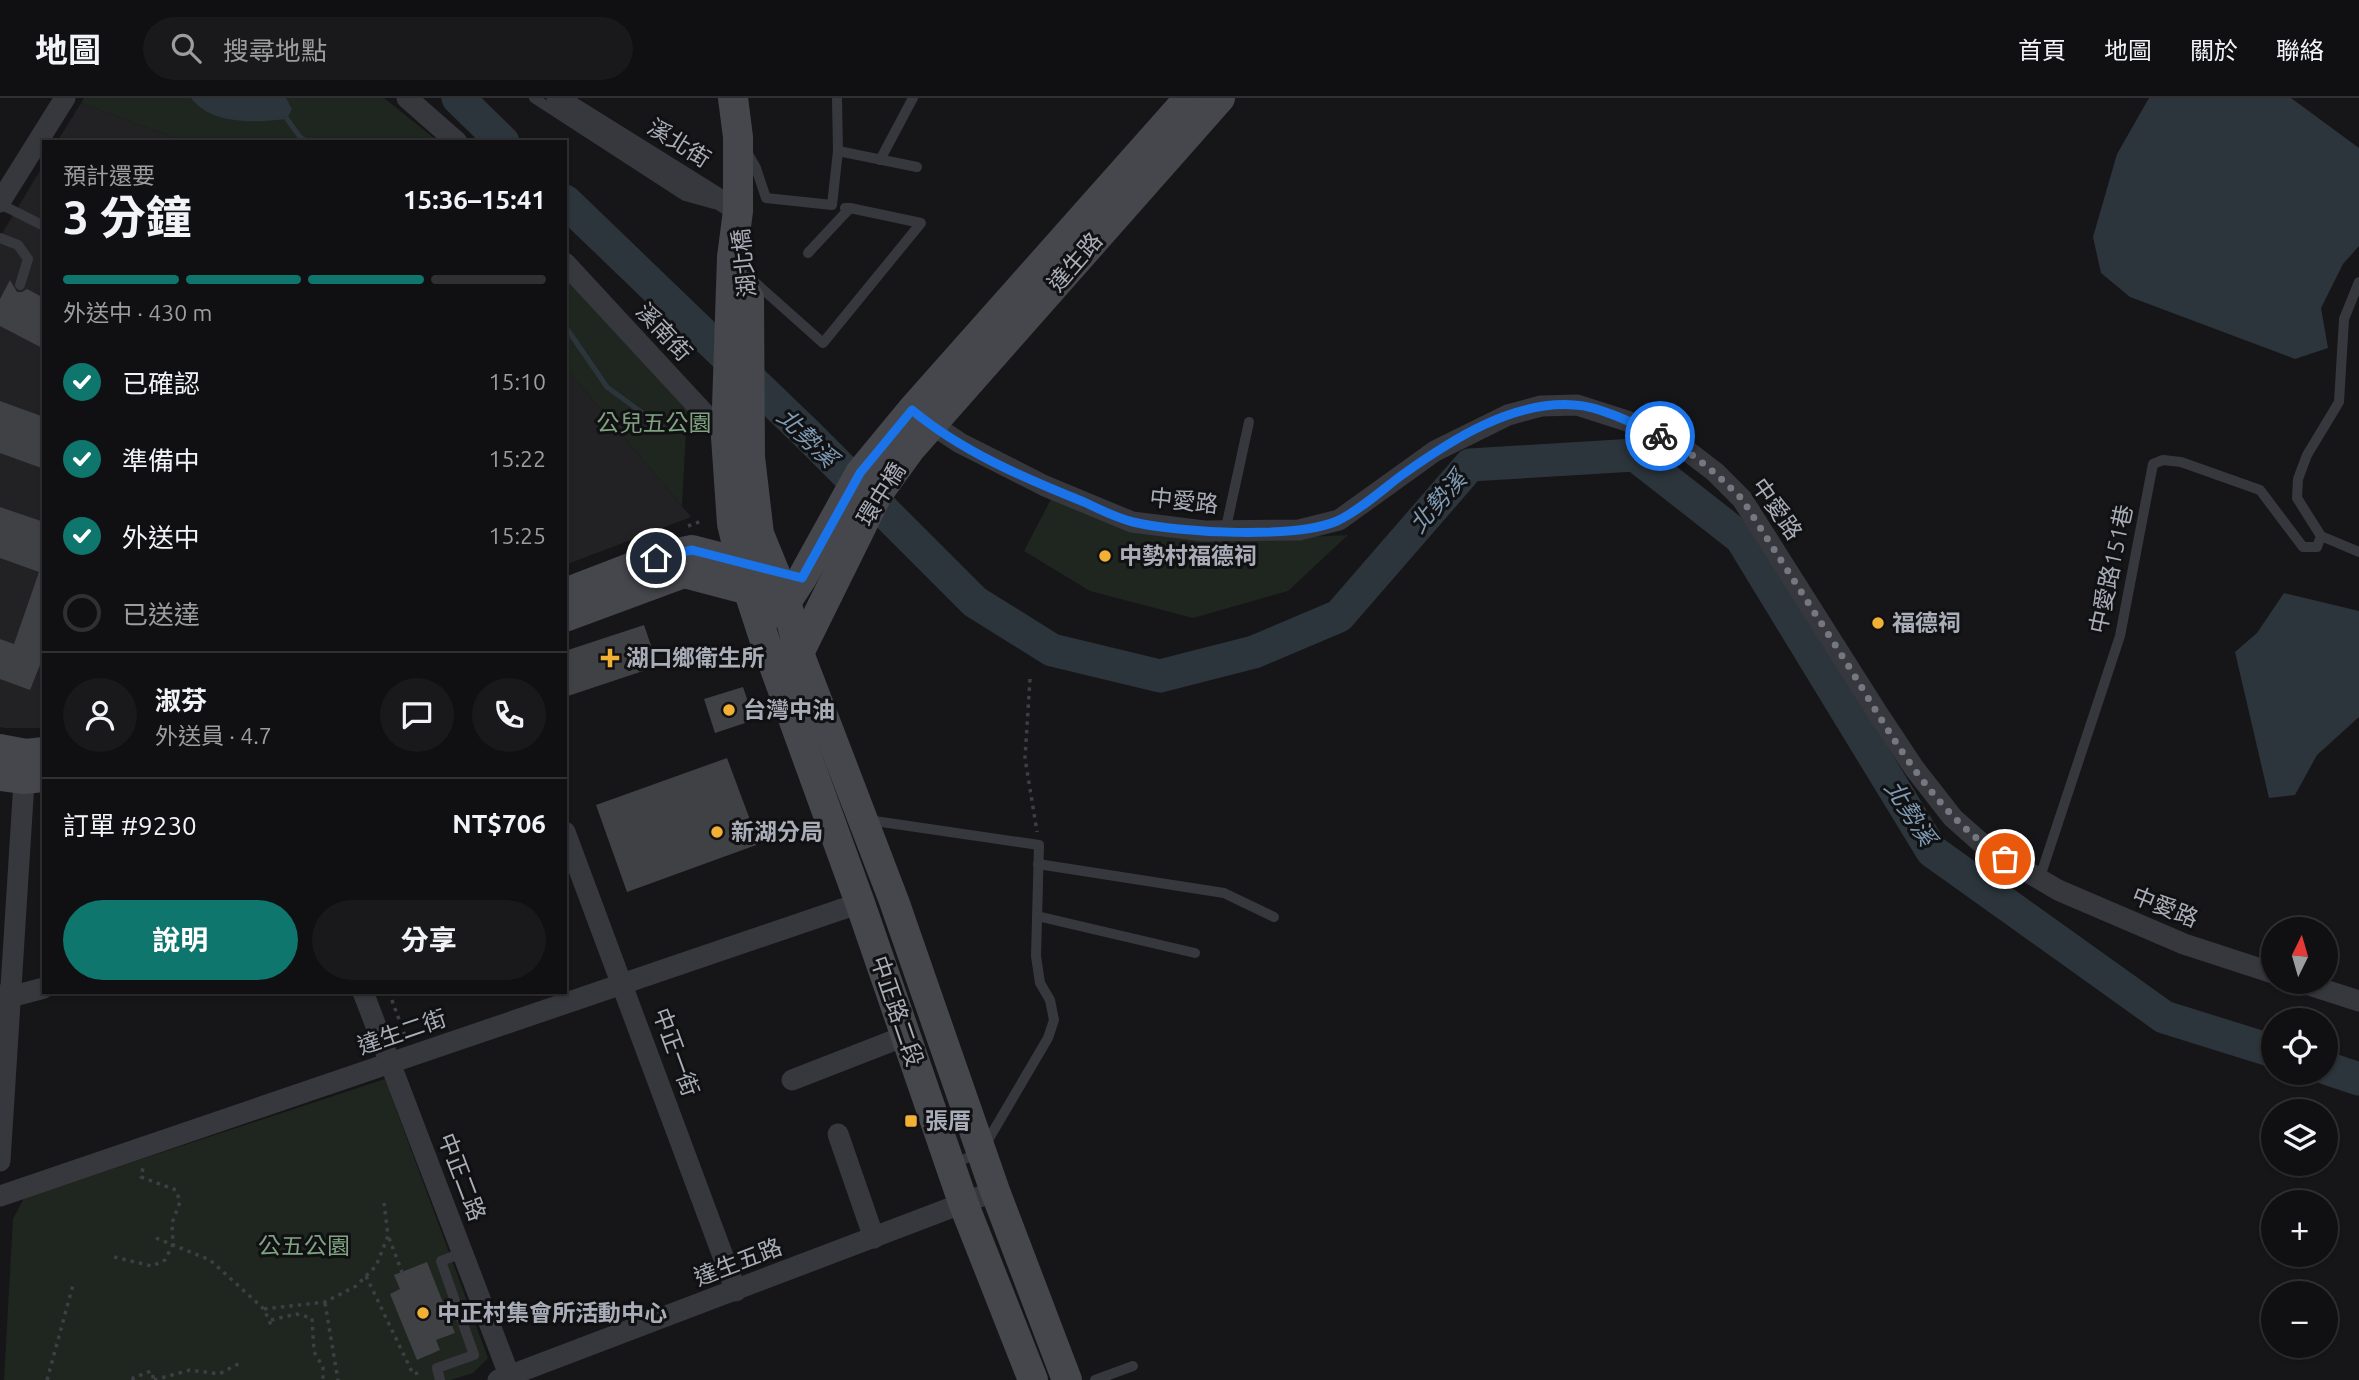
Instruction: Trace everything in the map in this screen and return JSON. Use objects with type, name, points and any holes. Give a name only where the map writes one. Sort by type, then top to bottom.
[{"type":"main road","points":[[733,98],[738,138],[738,211]]},
{"type":"main road","name":"達生路","points":[[1154,155],[1189,98]]},
{"type":"main road","name":"達生路","points":[[922,417],[1154,155],[1220,98]]},
{"type":"main road","name":"湖北橋","points":[[738,211],[749,277],[750,457],[759,534],[804,574]]},
{"type":"main road","name":"湖北橋","points":[[738,211],[732,257],[726,437],[732,524],[744,576]]},
{"type":"main road","name":"環中橋","points":[[804,574],[860,473],[922,417]]},
{"type":"main road","points":[[567,592],[656,558],[692,550],[744,576]]},
{"type":"main road","points":[[567,616],[684,573],[744,576],[804,574]]},
{"type":"main road","points":[[804,574],[821,610]]},
{"type":"main road","points":[[804,574],[821,610]]},
{"type":"main road","points":[[765,641],[804,574]]},
{"type":"main road","name":"中正路二段","points":[[804,574],[799,653],[894,901],[995,1191],[1067,1380]]},
{"type":"main road","name":"中正路二段","points":[[744,576],[964,1205],[1032,1380]]},
{"type":"main road","points":[[799,653],[821,610]]},
{"type":"street","points":[[0,203],[65,98]]},
{"type":"street","points":[[407,98],[455,140]]},
{"type":"street","name":"溪北街","points":[[557,98],[738,211]]},
{"type":"street","name":"溪南街","points":[[567,265],[726,437]]},
{"type":"street","name":"中愛路","points":[[922,417],[960,443],[1045,486],[1132,522],[1225,532],[1299,530],[1339,520],[1435,451],[1508,415],[1541,406],[1577,405],[1627,421],[1681,446],[1715,472],[1742,499],[1877,712],[1914,768],[1952,818],[1987,848],[2058,890],[2184,944],[2261,969]]},
{"type":"street","points":[[0,1161],[5,996],[26,762]]},
{"type":"street","name":"中正一街","points":[[567,837],[736,1291]]},
{"type":"street","name":"達生二街","points":[[0,1196],[860,903]]},
{"type":"street","points":[[5,996],[42,988]]},
{"type":"street","name":"中正二路","points":[[364,994],[462,1253],[506,1379]]},
{"type":"street","points":[[2337,994],[2359,1001]]},
{"type":"street","points":[[792,1080],[905,1036]]},
{"type":"street","points":[[838,1134],[874,1238]]},
{"type":"street","name":"達生五路","points":[[506,1379],[995,1191]]},
{"type":"lane","points":[[534,98],[685,196],[738,211]]},
{"type":"lane","points":[[832,205],[838,151],[837,98]]},
{"type":"lane","points":[[880,160],[913,98]]},
{"type":"lane","points":[[738,138],[756,168],[766,198],[832,205],[921,223],[823,343],[749,277]]},
{"type":"lane","points":[[838,151],[917,167]]},
{"type":"lane","points":[[0,203],[42,225]]},
{"type":"lane","points":[[808,253],[850,208]]},
{"type":"lane","points":[[0,238],[18,245],[28,259],[20,285]]},
{"type":"lane","points":[[2359,282],[2344,319],[2339,401],[2307,455],[2298,479],[2297,498],[2321,536],[2359,552]]},
{"type":"lane","points":[[1225,532],[1250,422]]},
{"type":"lane","name":"中愛路151巷","points":[[2039,880],[2120,636],[2153,464],[2163,460],[2181,462],[2260,490],[2303,547],[2318,547],[2321,536]]},
{"type":"lane","points":[[863,820],[1039,845],[1035,956],[1040,983],[1050,1000],[1054,1020],[1048,1038],[981,1152],[950,1165]]},
{"type":"lane","points":[[1038,864],[1224,893],[1274,917]]},
{"type":"lane","points":[[1037,916],[1195,953]]},
{"type":"lane","points":[[440,1380],[436,1368],[474,1355],[441,1261],[462,1253]]},
{"type":"lane","points":[[1095,1380],[1133,1366]]},
{"type":"path","points":[[1030,679],[1025,758],[1039,845]]},
{"type":"path","points":[[390,994],[405,1036]]},
{"type":"path","points":[[114,1257],[152,1266],[165,1260],[173,1244],[172,1223],[180,1202],[176,1190],[141,1177],[144,1159]]},
{"type":"path","points":[[384,1203],[388,1236],[402,1272]]},
{"type":"path","points":[[264,1309],[325,1302],[356,1286],[376,1266],[388,1236]]},
{"type":"path","points":[[156,1238],[210,1261],[264,1309],[271,1322],[296,1314],[312,1318],[314,1352],[323,1367],[323,1380]]},
{"type":"path","points":[[366,1276],[413,1374],[436,1368]]},
{"type":"path","points":[[47,1380],[73,1285]]},
{"type":"path","points":[[325,1302],[338,1380]]},
{"type":"path","points":[[133,1380],[132,1378],[151,1371],[154,1380],[190,1370],[219,1374],[240,1363]]},
{"type":"shaded area","points":[[191,98],[286,98],[292,109],[287,119],[235,120],[211,114]]},
{"type":"shaded area","points":[[2149,98],[2291,98],[2359,148],[2359,246],[2343,264],[2321,308],[2328,348],[2295,359],[2130,297],[2101,273],[2093,237],[2117,154]]},
{"type":"shaded area","points":[[81,103],[181,140],[58,140]]},
{"type":"shaded area","points":[[42,167],[42,728],[0,727],[0,237]]},
{"type":"shaded area","points":[[567,369],[691,517],[567,564]]},
{"type":"shaded area","points":[[2284,593],[2359,611],[2359,717],[2317,755],[2295,795],[2269,798],[2235,652],[2257,633]]},
{"type":"green space","points":[[84,98],[384,98],[436,140],[181,140],[81,103]]},
{"type":"green space","name":"公兒五公園","points":[[567,278],[687,410],[682,506],[567,369]]},
{"type":"green space","points":[[1051,499],[1226,541],[1348,535],[1288,591],[1193,618],[1090,591],[1024,551]]},
{"type":"green space","name":"公五公園","points":[[385,1079],[488,1358],[473,1373],[451,1380],[4,1380],[13,1219],[24,1198]]},
{"type":"building","points":[[10,280],[17,292],[27,289],[42,297],[42,348],[0,326],[0,299]]},
{"type":"building","points":[[0,401],[42,416],[42,468],[0,453]]},
{"type":"building","points":[[0,507],[42,521],[42,660],[30,690],[0,679],[0,639],[14,644],[39,572],[0,558]]},
{"type":"building","name":"湖口鄉衛生所","points":[[644,625],[658,666],[567,696],[567,650]]},
{"type":"building","name":"台灣中油","points":[[743,687],[754,720],[715,733],[704,699]]},
{"type":"building","name":"新湖分局","points":[[727,758],[759,844],[627,892],[596,805]]},
{"type":"building","name":"中正村集會所活動中心","points":[[427,1262],[455,1333],[436,1340],[440,1350],[417,1360],[390,1294],[400,1289],[394,1275]]},
{"type":"waterway","name":"北勢溪","points":[[458,98],[501,140]]},
{"type":"waterway","points":[[287,119],[305,140]]},
{"type":"waterway","name":"北勢溪","points":[[567,203],[806,433],[975,602],[1052,650],[1160,676],[1254,652],[1339,616],[1470,465],[1635,455],[1741,538],[1932,851],[2164,1017],[2261,1047]]},
{"type":"waterway","points":[[567,329],[607,387],[663,428]]},
{"type":"waterway","name":"北勢溪","points":[[2338,1072],[2359,1079]]},
{"type":"way so far","points":[[1660,436],[1681,446],[1715,472],[1742,499],[1914,768],[1952,818],[1987,848],[2005,859]]},
{"type":"place","name":"中勢村福德祠","points":[[1105,556]]},
{"type":"place","name":"福德祠","points":[[1878,623]]},
{"type":"place","name":"湖口鄉衛生所","points":[[610,658]]},
{"type":"place","name":"台灣中油","points":[[729,710]]},
{"type":"place","name":"新湖分局","points":[[717,832]]},
{"type":"place","name":"張厝","points":[[911,1121]]},
{"type":"place","name":"中正村集會所活動中心","points":[[423,1313]]},
{"type":"route","points":[[656,558],[692,550],[802,578],[860,473],[912,410],[960,443],[1045,486],[1132,522],[1203,531],[1299,530],[1339,520],[1435,451],[1508,415],[1541,406],[1577,405],[1627,421],[1660,436]]}]
